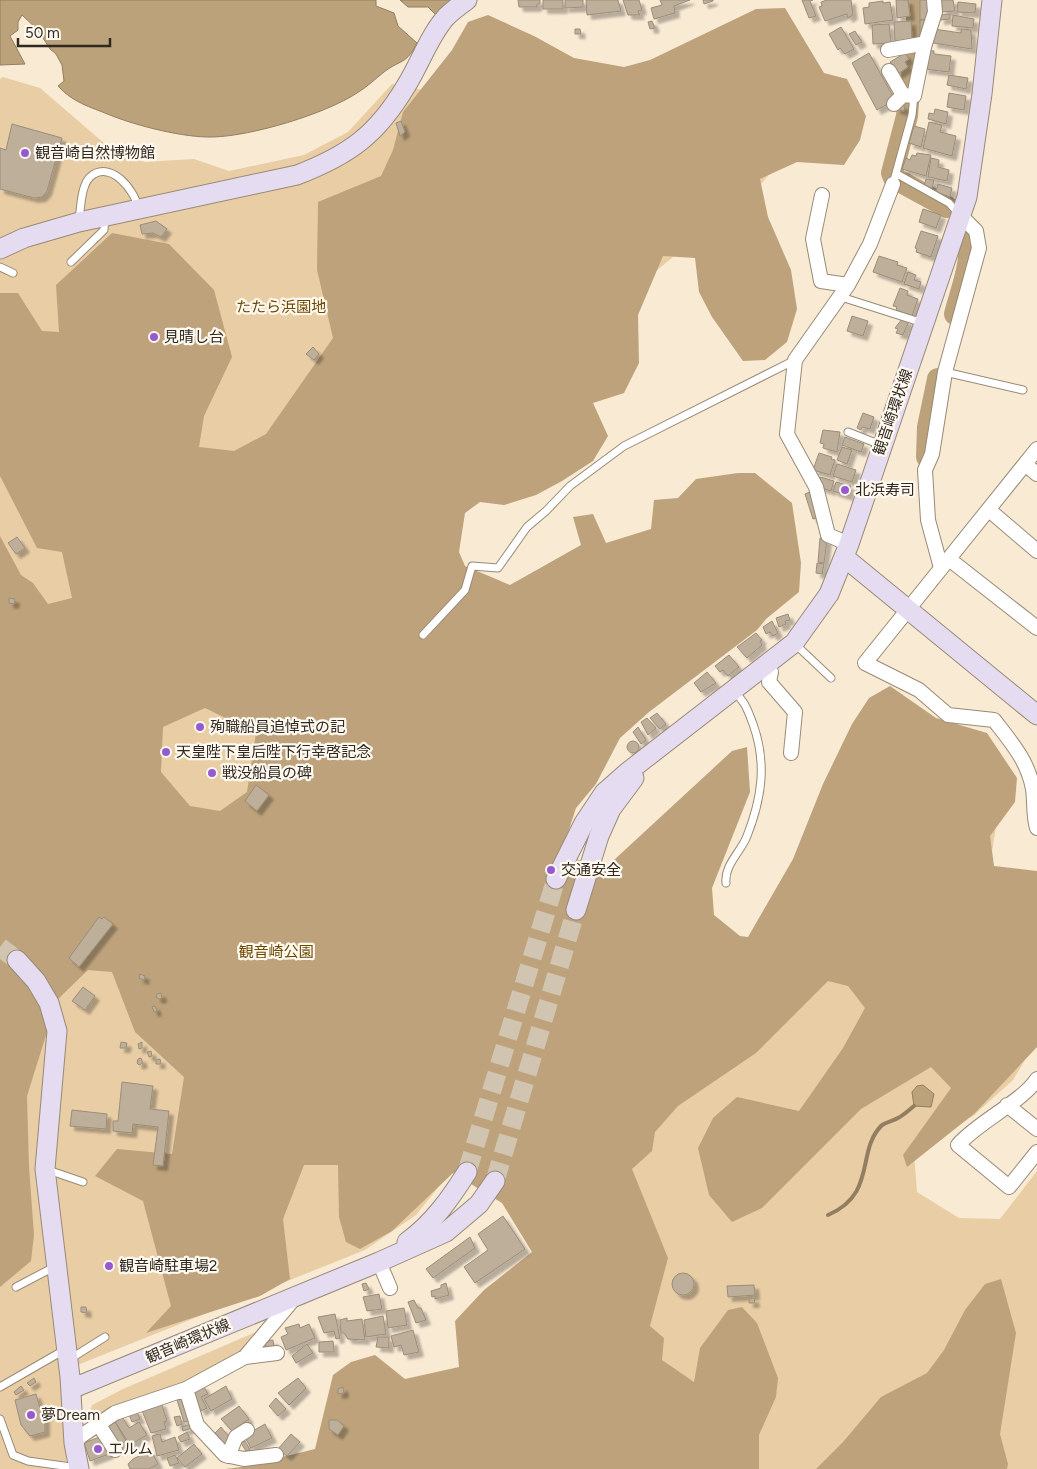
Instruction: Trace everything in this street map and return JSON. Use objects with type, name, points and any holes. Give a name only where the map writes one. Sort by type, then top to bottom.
[{"type":"main road","points":[[0,249],[24,238],[79,222],[296,175],[328,163],[350,151],[382,121],[406,87],[446,17],[467,0]]},
{"type":"main road","name":"観音崎環状線","points":[[556,879],[584,823],[604,793],[794,643],[828,594],[847,550],[961,216],[970,176],[992,0]]},
{"type":"main road","points":[[847,550],[908,609],[1037,715]]},
{"type":"main road","name":"観音崎環状線","points":[[576,910],[599,836],[611,809],[659,749]]},
{"type":"main road","points":[[17,960],[36,981],[49,1003],[57,1031],[45,1169],[71,1390],[74,1443],[79,1469]]},
{"type":"main road","name":"観音崎環状線","points":[[379,1262],[432,1221],[448,1203],[467,1172]]},
{"type":"main road","name":"観音崎環状線","points":[[71,1390],[379,1262],[446,1232],[479,1204],[495,1180]]},
{"type":"street","points":[[904,98],[919,46],[935,12],[934,0]]},
{"type":"street","points":[[888,50],[919,46]]},
{"type":"street","points":[[889,71],[904,98]]},
{"type":"street","points":[[847,550],[828,535],[816,487],[787,434],[795,360],[843,290],[870,244],[895,179]]},
{"type":"street","points":[[822,195],[813,239],[821,281],[843,290]]},
{"type":"street","points":[[961,216],[976,231],[979,248],[945,372],[932,454],[925,470],[928,520],[945,564],[1037,628]]},
{"type":"street","points":[[1037,449],[865,663],[919,690],[948,715],[994,720],[1024,759],[1031,779],[1032,811],[1037,828]]},
{"type":"street","points":[[1025,464],[1037,474]]},
{"type":"street","points":[[989,510],[1037,551]]},
{"type":"street","points":[[766,666],[772,672],[769,682],[795,712],[791,753]]},
{"type":"street","points":[[1037,1079],[1007,1106],[970,1131],[958,1145],[1009,1186],[1037,1152]]},
{"type":"street","points":[[1007,1106],[1037,1129]]},
{"type":"street","points":[[379,1262],[390,1288]]},
{"type":"street","points":[[245,1357],[297,1295]]},
{"type":"street","points":[[74,1443],[81,1436],[115,1413],[186,1389],[245,1357],[277,1353]]},
{"type":"street","points":[[186,1389],[197,1425],[230,1444],[244,1459],[276,1455]]},
{"type":"street","points":[[99,1425],[115,1450]]},
{"type":"street","points":[[230,1444],[236,1437],[247,1430]]},
{"type":"lane","points":[[904,98],[895,179],[949,203],[961,216]]},
{"type":"lane","points":[[79,222],[86,185],[91,177],[100,173],[111,173],[122,180],[131,190],[139,210]]},
{"type":"lane","points":[[71,262],[104,230],[104,217]]},
{"type":"lane","points":[[0,267],[13,273]]},
{"type":"lane","points":[[843,290],[923,323]]},
{"type":"lane","points":[[424,635],[465,590],[472,566],[498,568],[527,527],[592,468],[624,446],[795,360]]},
{"type":"lane","points":[[945,372],[1023,390]]},
{"type":"lane","points":[[848,432],[882,445]]},
{"type":"lane","points":[[794,643],[832,678]]},
{"type":"lane","points":[[726,883],[725,873],[747,836],[761,791],[760,745],[744,700],[734,691]]},
{"type":"lane","points":[[45,1169],[83,1182]]},
{"type":"lane","points":[[16,1287],[56,1266]]},
{"type":"lane","points":[[0,1387],[105,1337]]},
{"type":"lane","points":[[0,1419],[13,1455],[28,1461],[79,1469]]},
{"type":"green space","name":"観音崎公園","points":[[785,8],[824,73],[847,79],[866,116],[860,140],[844,165],[797,162],[760,179],[768,217],[791,270],[797,309],[787,342],[765,360],[743,361],[712,317],[699,292],[695,258],[663,256],[638,315],[639,363],[624,393],[593,403],[608,436],[593,461],[536,495],[504,505],[480,502],[465,513],[459,552],[465,566],[510,585],[581,545],[573,517],[593,514],[606,543],[651,529],[654,500],[678,498],[696,479],[738,473],[755,473],[792,503],[801,563],[799,592],[766,619],[757,630],[649,712],[620,738],[596,784],[576,808],[562,851],[601,872],[732,751],[747,747],[750,792],[712,888],[714,915],[740,936],[748,937],[793,859],[823,784],[852,724],[869,698],[890,686],[936,718],[987,733],[1017,778],[1015,802],[990,836],[994,866],[1037,871],[1037,1047],[975,1113],[907,1167],[903,1155],[951,1088],[931,1067],[861,1109],[762,1208],[732,1222],[709,1195],[698,1148],[713,1118],[737,1097],[799,1111],[843,1048],[865,1008],[848,986],[828,981],[756,1053],[678,1106],[655,1132],[652,1151],[632,1169],[668,1258],[650,1326],[664,1338],[662,1360],[694,1382],[700,1348],[728,1310],[742,1307],[757,1323],[778,1378],[776,1397],[759,1435],[759,1469],[225,1469],[242,1467],[315,1449],[333,1375],[351,1362],[375,1355],[405,1379],[459,1367],[455,1321],[484,1290],[532,1252],[502,1203],[453,1173],[392,1231],[360,1249],[346,1242],[339,1217],[338,1165],[304,1165],[283,1219],[290,1279],[260,1296],[146,1333],[171,1306],[143,1201],[95,1176],[117,1149],[172,1154],[184,1077],[135,1032],[112,972],[88,970],[57,1000],[27,1096],[29,1167],[34,1235],[31,1261],[0,1287],[0,536],[21,575],[33,583],[48,604],[72,598],[62,552],[37,548],[0,476],[0,293],[18,293],[42,331],[59,332],[56,285],[112,233],[169,244],[214,290],[232,357],[204,416],[199,447],[234,451],[266,434],[333,338],[317,270],[318,202],[381,176],[393,150],[403,112],[452,50],[468,22],[488,15],[534,36],[574,58],[624,67],[650,60],[756,9]],"holes":[[[205,708],[256,733],[247,792],[220,811],[190,806],[161,772],[163,727]]]},
{"type":"green space","name":"観音崎公園","points":[[3,77],[40,88],[105,144],[144,162],[194,159],[229,171],[304,155],[348,132],[392,84],[782,159],[752,195],[707,271],[685,247],[649,277],[636,321],[456,505],[449,572],[608,738],[537,862],[706,899],[710,939],[753,947],[998,814],[990,864],[1036,1041],[1013,1080],[973,1116],[914,1153],[917,1192],[959,1218],[1000,1219],[1037,1171],[1037,1469],[296,1469],[408,1418],[586,1265],[456,1165],[416,1215],[365,1250],[60,1372],[67,1469],[0,1469],[0,79]]},
{"type":"green space","points":[[1001,1279],[1016,1333],[1000,1434],[1008,1464],[1007,1469],[816,1469],[843,1442],[881,1397],[927,1373],[944,1350],[965,1310],[985,1284]]},
{"type":"green space","points":[[256,1332],[242,1355],[178,1387],[87,1424],[92,1405],[123,1389]]},
{"type":"shaded area","points":[[0,0],[376,0],[376,6],[394,13],[398,26],[417,43],[410,55],[403,61],[384,72],[357,93],[326,109],[247,133],[213,137],[189,136],[121,119],[88,107],[63,92],[58,86],[64,81],[62,65],[38,30],[22,15],[18,22],[18,30],[10,36],[25,64],[0,65]]},
{"type":"shaded area","points":[[400,0],[450,0],[436,15],[428,7],[408,7]]},
{"type":"shaded area","points":[[923,1085],[934,1094],[931,1107],[914,1106],[912,1092],[917,1086]]},
{"type":"building","points":[[518,0],[540,0],[540,4],[537,4],[537,7],[519,7]]},
{"type":"building","points":[[543,0],[563,0],[563,9],[543,9]]},
{"type":"building","points":[[565,0],[583,0],[583,7],[565,8]]},
{"type":"building","points":[[586,0],[618,0],[621,11],[587,15]]},
{"type":"building","points":[[623,0],[639,0],[642,10],[638,11],[640,15],[628,15]]},
{"type":"building","points":[[660,0],[690,0],[674,6],[675,13],[654,19],[651,8],[662,5]]},
{"type":"building","points":[[703,0],[713,0],[713,1],[704,4]]},
{"type":"building","points":[[802,0],[813,0],[810,1],[816,16],[809,18]]},
{"type":"building","points":[[827,0],[851,0],[853,15],[848,18],[847,14],[825,21],[819,7],[822,6],[821,2]]},
{"type":"building","points":[[896,0],[908,0],[910,16],[897,18]]},
{"type":"building","points":[[920,0],[930,0],[929,19],[920,20]]},
{"type":"building","points":[[941,0],[953,0],[955,11],[942,12]]},
{"type":"building","points":[[883,1],[883,3],[890,2],[893,20],[865,24],[863,8],[869,7],[869,3]]},
{"type":"building","points":[[958,2],[976,4],[975,13],[957,12]]},
{"type":"building","points":[[950,14],[950,19],[940,20],[940,15]]},
{"type":"building","points":[[953,15],[974,19],[973,28],[952,26]]},
{"type":"building","points":[[929,19],[925,35],[920,36],[920,20]]},
{"type":"building","points":[[652,21],[655,28],[650,29],[648,22]]},
{"type":"building","points":[[911,21],[912,40],[895,41],[894,22]]},
{"type":"building","points":[[889,24],[891,43],[873,44],[872,25]]},
{"type":"building","points":[[841,27],[854,49],[845,54],[840,48],[838,50],[829,34]]},
{"type":"building","points":[[575,29],[580,29],[581,34],[575,34]]},
{"type":"building","points":[[934,29],[961,33],[961,29],[971,30],[972,49],[933,43]]},
{"type":"building","points":[[855,31],[862,42],[856,45],[849,34]]},
{"type":"building","points":[[927,50],[934,51],[934,54],[951,56],[949,72],[924,69]]},
{"type":"building","points":[[869,53],[895,100],[877,110],[852,63]]},
{"type":"building","points":[[905,53],[909,59],[905,62],[908,67],[898,74],[890,62]]},
{"type":"building","points":[[949,75],[968,78],[966,89],[947,85]]},
{"type":"building","points":[[949,93],[966,96],[964,110],[947,107]]},
{"type":"building","points":[[897,104],[905,106],[904,111],[896,109]]},
{"type":"building","points":[[935,109],[948,112],[946,124],[928,119],[929,113],[934,114]]},
{"type":"building","points":[[401,121],[405,132],[400,136],[396,123]]},
{"type":"building","points":[[929,122],[942,125],[940,132],[956,136],[952,156],[923,148]]},
{"type":"building","points":[[12,124],[62,138],[47,191],[42,197],[34,198],[0,189],[0,148],[6,150]]},
{"type":"building","points":[[914,126],[925,129],[921,147],[909,143]]},
{"type":"building","points":[[917,153],[931,155],[926,176],[902,169],[906,158],[910,160],[912,155],[916,156]]},
{"type":"building","points":[[931,158],[939,160],[938,167],[949,170],[947,181],[928,177]]},
{"type":"building","points":[[926,179],[934,180],[932,188],[924,186]]},
{"type":"building","points":[[938,184],[952,188],[950,197],[936,192]]},
{"type":"building","points":[[923,209],[941,215],[936,228],[919,222]]},
{"type":"building","points":[[156,221],[167,229],[161,237],[153,233],[142,234],[140,225]]},
{"type":"building","points":[[921,231],[938,236],[931,257],[916,252],[917,249],[915,248]]},
{"type":"building","points":[[879,256],[898,262],[897,265],[907,268],[902,282],[873,272]]},
{"type":"building","points":[[908,272],[916,275],[914,280],[921,282],[919,289],[904,284]]},
{"type":"building","points":[[900,288],[908,291],[907,295],[918,299],[912,316],[896,310],[897,307],[893,306]]},
{"type":"building","points":[[852,316],[868,321],[863,336],[847,331]]},
{"type":"building","points":[[902,319],[909,321],[903,335],[896,333],[898,329],[895,328]]},
{"type":"building","points":[[313,347],[319,354],[314,360],[306,354]]},
{"type":"building","points":[[863,413],[874,417],[870,429],[862,427],[861,430],[857,428]]},
{"type":"building","points":[[823,430],[840,432],[837,452],[823,448],[824,444],[820,443]]},
{"type":"building","points":[[845,437],[864,444],[861,452],[842,445]]},
{"type":"building","points":[[842,447],[852,450],[847,464],[837,460]]},
{"type":"building","points":[[819,453],[832,457],[831,459],[835,460],[830,475],[813,470]]},
{"type":"building","points":[[837,464],[856,470],[852,482],[833,476]]},
{"type":"building","points":[[820,477],[834,481],[831,491],[819,487]]},
{"type":"building","points":[[836,482],[851,486],[848,496],[833,491]]},
{"type":"building","points":[[812,491],[820,517],[813,519],[805,494]]},
{"type":"building","points":[[17,537],[25,548],[16,554],[8,543]]},
{"type":"building","points":[[820,538],[827,540],[824,563],[818,562]]},
{"type":"building","points":[[817,563],[824,564],[822,574],[816,573]]},
{"type":"building","points":[[9,598],[15,599],[14,604],[9,603]]},
{"type":"building","points":[[788,614],[790,620],[785,621],[786,624],[779,627],[776,618]]},
{"type":"building","points":[[772,621],[778,633],[773,636],[770,632],[766,634],[763,627]]},
{"type":"building","points":[[756,633],[762,640],[760,641],[762,645],[747,658],[737,647]]},
{"type":"building","points":[[729,655],[739,667],[728,676],[723,670],[720,672],[715,666]]},
{"type":"building","points":[[707,672],[716,683],[701,692],[694,683]]},
{"type":"building","points":[[657,713],[666,724],[660,729],[650,718]]},
{"type":"building","points":[[647,718],[656,728],[648,735],[641,722]]},
{"type":"building","points":[[638,727],[646,740],[641,744],[633,732]]},
{"type":"building","points":[[631,741],[635,741],[639,747],[635,753],[631,753],[627,749],[627,745]]},
{"type":"building","points":[[256,785],[269,795],[257,811],[245,801]]},
{"type":"building","points":[[99,917],[102,919],[104,917],[113,924],[79,967],[69,958]]},
{"type":"building","points":[[140,974],[145,976],[144,980],[139,978]]},
{"type":"building","points":[[83,987],[95,996],[85,1010],[72,1001]]},
{"type":"building","points":[[161,993],[162,998],[156,997],[157,994]]},
{"type":"building","points":[[155,1006],[157,1011],[154,1012],[152,1007]]},
{"type":"building","points":[[121,1042],[127,1043],[126,1048],[120,1048]]},
{"type":"building","points":[[142,1042],[142,1048],[139,1049],[138,1044]]},
{"type":"building","points":[[151,1051],[152,1056],[149,1057],[147,1052]]},
{"type":"building","points":[[141,1058],[143,1063],[139,1065],[137,1063],[138,1059]]},
{"type":"building","points":[[160,1059],[161,1064],[156,1064],[156,1060]]},
{"type":"building","points":[[122,1082],[153,1086],[150,1109],[169,1111],[163,1166],[153,1165],[158,1127],[133,1124],[132,1133],[113,1131],[113,1121],[118,1121]]},
{"type":"building","points":[[72,1110],[107,1114],[106,1129],[70,1126]]},
{"type":"building","points":[[503,1216],[525,1249],[475,1283],[464,1267],[488,1250],[478,1234]]},
{"type":"building","points":[[470,1237],[475,1248],[433,1278],[426,1269]]},
{"type":"building","points":[[683,1273],[691,1276],[694,1284],[691,1292],[683,1295],[675,1292],[672,1284],[675,1276]]},
{"type":"building","points":[[366,1283],[369,1289],[364,1291],[362,1284]]},
{"type":"building","points":[[446,1283],[449,1295],[435,1299],[435,1296],[432,1297],[431,1291],[441,1288],[441,1285]]},
{"type":"building","points":[[754,1285],[755,1295],[728,1297],[727,1286]]},
{"type":"building","points":[[379,1294],[382,1309],[367,1311],[363,1297]]},
{"type":"building","points":[[754,1298],[755,1303],[749,1303],[749,1299]]},
{"type":"building","points":[[414,1300],[418,1308],[421,1308],[426,1320],[416,1323],[408,1302]]},
{"type":"building","points":[[81,1307],[86,1307],[87,1313],[81,1312]]},
{"type":"building","points":[[404,1308],[407,1325],[388,1328],[386,1311]]},
{"type":"building","points":[[335,1314],[340,1338],[336,1339],[334,1331],[324,1333],[318,1317]]},
{"type":"building","points":[[383,1316],[386,1334],[366,1337],[364,1320]]},
{"type":"building","points":[[347,1318],[347,1321],[362,1319],[365,1340],[348,1339],[344,1333],[341,1333],[340,1320]]},
{"type":"building","points":[[299,1324],[300,1328],[309,1324],[315,1338],[286,1350],[281,1337],[288,1334],[285,1328]]},
{"type":"building","points":[[413,1330],[419,1352],[404,1355],[401,1345],[394,1347],[391,1336]]},
{"type":"building","points":[[378,1337],[389,1337],[389,1348],[376,1347]]},
{"type":"building","points":[[273,1340],[274,1347],[266,1348],[265,1341]]},
{"type":"building","points":[[333,1341],[334,1352],[319,1352],[319,1342]]},
{"type":"building","points":[[307,1344],[313,1353],[296,1363],[292,1356]]},
{"type":"building","points":[[34,1378],[36,1382],[30,1386],[27,1383]]},
{"type":"building","points":[[298,1378],[306,1388],[289,1405],[278,1393]]},
{"type":"building","points":[[203,1385],[208,1394],[201,1397],[207,1408],[201,1411],[191,1392]]},
{"type":"building","points":[[21,1386],[24,1390],[16,1395],[14,1392]]},
{"type":"building","points":[[226,1386],[232,1399],[211,1411],[204,1399]]},
{"type":"building","points":[[343,1387],[344,1393],[338,1394],[338,1389]]},
{"type":"building","points":[[36,1394],[42,1415],[45,1415],[45,1432],[30,1436],[21,1425],[15,1400]]},
{"type":"building","points":[[185,1397],[192,1420],[184,1422],[177,1400]]},
{"type":"building","points":[[276,1398],[286,1409],[278,1416],[269,1406]]},
{"type":"building","points":[[161,1402],[167,1421],[164,1422],[166,1429],[151,1433],[141,1408]]},
{"type":"building","points":[[239,1406],[249,1419],[232,1431],[221,1419]]},
{"type":"building","points":[[136,1410],[140,1419],[132,1422],[128,1412]]},
{"type":"building","points":[[121,1415],[129,1428],[139,1422],[147,1435],[130,1445],[114,1420]]},
{"type":"building","points":[[180,1416],[182,1424],[177,1426],[174,1417]]},
{"type":"building","points":[[329,1420],[337,1420],[344,1426],[338,1435],[329,1429]]},
{"type":"building","points":[[115,1422],[126,1441],[119,1446],[108,1426]]},
{"type":"building","points":[[191,1424],[192,1428],[183,1431],[182,1427]]},
{"type":"building","points":[[265,1424],[272,1438],[251,1448],[244,1436]]},
{"type":"building","points":[[221,1427],[230,1438],[224,1445],[213,1435]]},
{"type":"building","points":[[187,1432],[190,1439],[181,1442],[178,1437]]},
{"type":"building","points":[[160,1434],[162,1442],[175,1437],[179,1450],[157,1456],[152,1436]]},
{"type":"building","points":[[291,1434],[300,1442],[287,1456],[278,1449]]},
{"type":"building","points":[[102,1436],[109,1454],[90,1461],[84,1443]]},
{"type":"building","points":[[245,1441],[250,1450],[246,1451],[241,1443]]},
{"type":"building","points":[[194,1444],[202,1454],[185,1467],[177,1458]]},
{"type":"building","points":[[151,1450],[158,1464],[149,1469],[130,1469],[128,1464],[133,1459]]},
{"type":"building","points":[[175,1455],[179,1463],[170,1466],[167,1458]]},
{"type":"waterway","points":[[917,0],[917,50],[909,89],[907,116],[892,173],[894,178],[947,207]]},
{"type":"waterway","points":[[955,314],[968,262],[969,241],[966,232]]},
{"type":"waterway","points":[[927,457],[928,427],[938,379]]},
{"type":"waterway","points":[[828,1215],[843,1206],[853,1196],[860,1184],[869,1148],[881,1126],[900,1117],[914,1106]]},
{"type":"tunnel","points":[[467,1172],[556,879]]},
{"type":"tunnel","points":[[495,1181],[576,910]]},
{"type":"tunnel","points":[[0,947],[17,960]]},
{"type":"place","name":"観音崎自然博物館","points":[[25,153]]},
{"type":"place","name":"見晴し台","points":[[154,337]]},
{"type":"place","name":"北浜寿司","points":[[845,490]]},
{"type":"place","name":"殉職船員追悼式の記","points":[[200,727]]},
{"type":"place","name":"天皇陛下皇后陛下行幸啓記念","points":[[166,752]]},
{"type":"place","name":"戦没船員の碑","points":[[212,773]]},
{"type":"place","name":"交通安全","points":[[551,870]]},
{"type":"place","name":"観音崎駐車場2","points":[[109,1266]]},
{"type":"place","name":"夢Dream","points":[[31,1415]]},
{"type":"place","name":"エルム","points":[[98,1449]]},
{"type":"park label","name":"たたら浜園地","points":[[281,307]]}]
